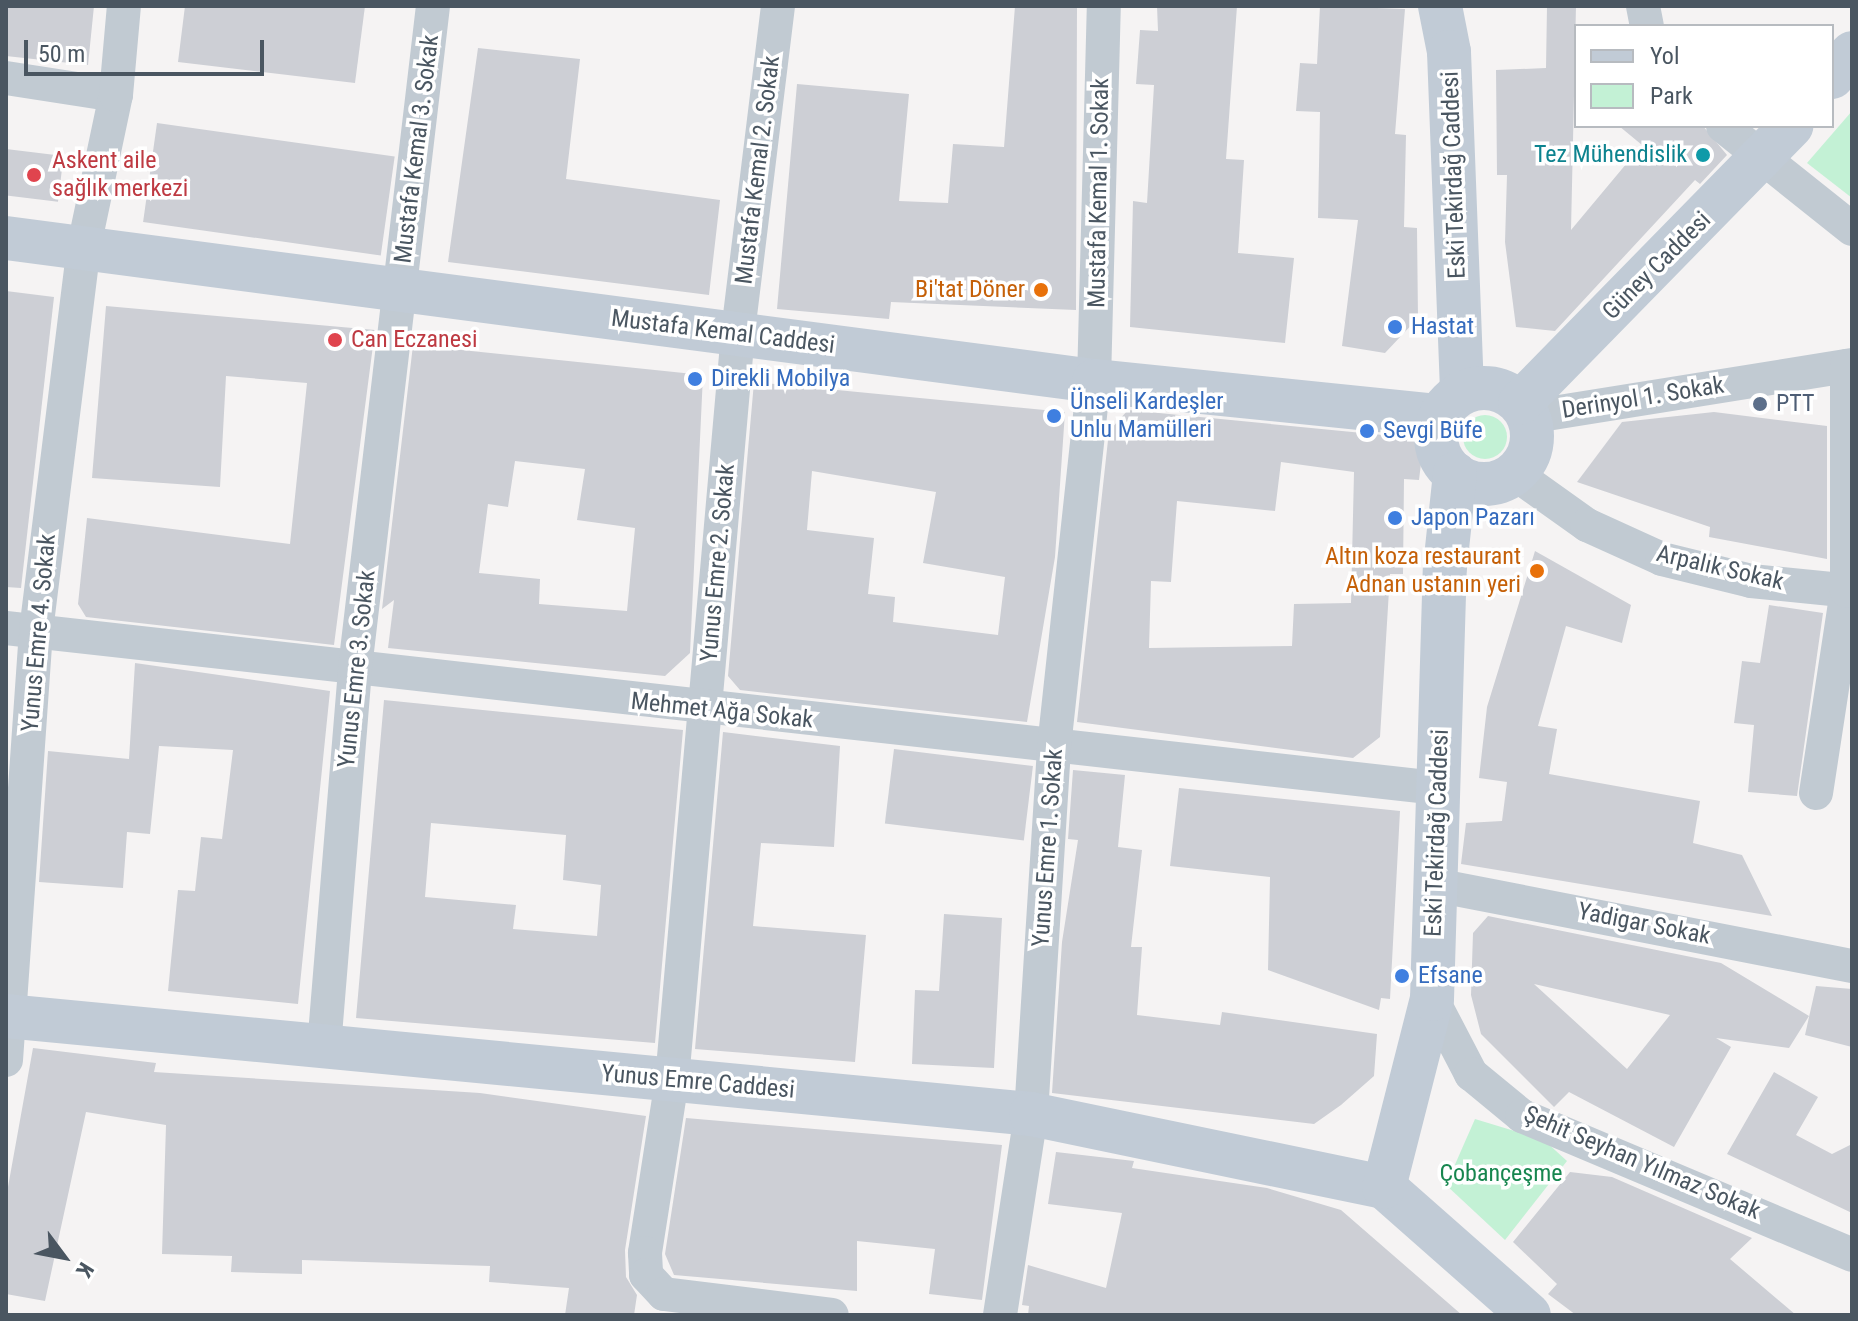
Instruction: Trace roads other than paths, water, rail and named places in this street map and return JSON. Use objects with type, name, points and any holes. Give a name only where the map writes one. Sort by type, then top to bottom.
[{"type":"street","name":"Yunus Emre 4. Sokak","points":[[6,1060],[21,630],[83,251],[116,95],[124,6]]},
{"type":"street","name":"Mustafa Kemal 3. Sokak","points":[[400,293],[433,6]]},
{"type":"street","name":"Mustafa Kemal 2. Sokak","points":[[738,333],[778,6]]},
{"type":"street","name":"Mustafa Kemal 1. Sokak","points":[[1094,381],[1104,6]]},
{"type":"street","name":"Eski Tekirdağ Caddesi","points":[[1440,6],[1449,52],[1452,405]]},
{"type":"street","points":[[1834,75],[1852,53]]},
{"type":"street","points":[[6,78],[116,95]]},
{"type":"street","points":[[1725,128],[1761,163],[1852,229]]},
{"type":"street","name":"Güney Caddesi","points":[[1524,410],[1761,163],[1789,128]]},
{"type":"street","name":"Mustafa Kemal Caddesi","points":[[6,238],[400,293],[738,333],[1094,381],[1452,405]]},
{"type":"street","name":"Yunus Emre 3. Sokak","points":[[324,1047],[355,668],[400,293]]},
{"type":"street","name":"Yunus Emre 2. Sokak","points":[[738,333],[672,1080],[646,1275],[664,1294],[832,1315]]},
{"type":"street","points":[[1816,793],[1850,591],[1849,366]]},
{"type":"street","name":"Derinyol 1. Sokak","points":[[1524,410],[1849,366]]},
{"type":"street","name":"Yunus Emre 1. Sokak","points":[[1000,1315],[1031,1114],[1054,747],[1094,381]]},
{"type":"street","points":[[1493,388],[1524,410],[1531,447],[1514,473],[1484,484],[1455,474],[1437,448],[1452,405],[1493,388]]},
{"type":"street","name":"Arpalık Sokak","points":[[1514,473],[1587,525],[1662,559],[1751,581],[1850,591]]},
{"type":"street","name":"Eski Tekirdağ Caddesi","points":[[1384,1187],[1432,999],[1438,788],[1455,474]]},
{"type":"street","name":"Mehmet Ağa Sokak","points":[[21,630],[704,709],[1438,788]]},
{"type":"street","name":"Yadigar Sokak","points":[[1435,885],[1852,966]]},
{"type":"street","name":"Şehit Seyhan Yılmaz Sokak","points":[[1432,999],[1471,1074],[1522,1116],[1852,1255]]},
{"type":"street","name":"Yunus Emre Caddesi","points":[[9,1016],[1031,1114],[1384,1187]]},
{"type":"street","points":[[1384,1187],[1529,1315]]},
{"type":"place","name":"Tez Mühendislik","points":[[1703,155]]},
{"type":"place","name":"Askent aile sağlık merkezi","points":[[34,175]]},
{"type":"place","name":"Bi'tat Döner","points":[[1041,290]]},
{"type":"place","name":"Hastat","points":[[1395,327]]},
{"type":"place","name":"Can Eczanesi","points":[[335,340]]},
{"type":"place","name":"Direkli Mobilya","points":[[695,379]]},
{"type":"place","name":"PTT","points":[[1760,404]]},
{"type":"place","name":"Ünseli Kardeşler Unlu Mamülleri","points":[[1054,416]]},
{"type":"place","name":"Sevgi Büfe","points":[[1367,431]]},
{"type":"place","name":"Japon Pazarı","points":[[1395,518]]},
{"type":"place","name":"Altın koza restaurant Adnan ustanın yeri","points":[[1537,571]]},
{"type":"place","name":"Efsane","points":[[1402,976]]},
{"type":"park label","name":"Çobançeşme","points":[[1501,1174]]}]
